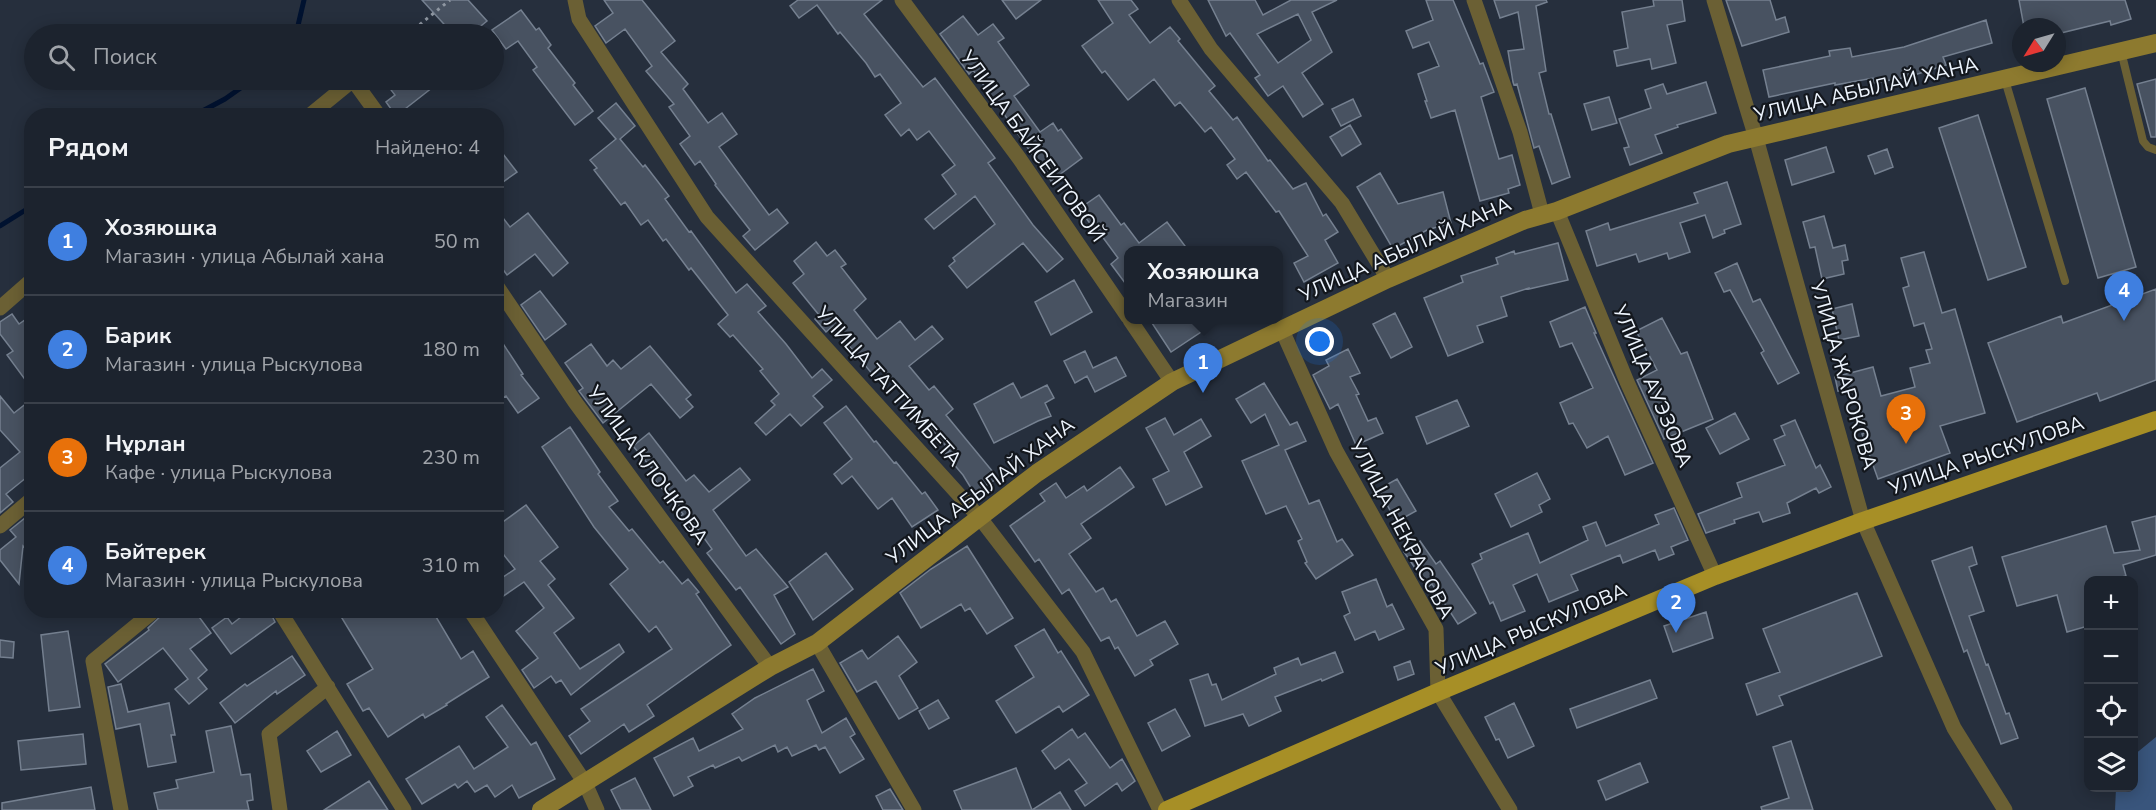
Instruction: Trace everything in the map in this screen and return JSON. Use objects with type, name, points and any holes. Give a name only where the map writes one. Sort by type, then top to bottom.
[{"type":"main road","name":"УЛИЦА РЫСКУЛОВА","points":[[1167,810],[1438,692],[1715,576],[1863,521],[2156,420]]},
{"type":"street","name":"УЛИЦА ТАТТИМБЕТА","points":[[575,0],[579,19],[706,217],[980,518],[1083,652],[1160,810]]},
{"type":"street","name":"УЛИЦА БАЙСЕИТОВОЙ","points":[[902,0],[1019,158],[1124,311]]},
{"type":"street","points":[[1179,0],[1211,49],[1342,203],[1388,279]]},
{"type":"street","name":"УЛИЦА АУЭЗОВА","points":[[1474,0],[1550,212],[1715,576]]},
{"type":"street","name":"УЛИЦА ЖАРОКОВА","points":[[1714,0],[1756,138],[1863,521],[1954,728],[2006,810]]},
{"type":"street","name":"УЛИЦА АБЫЛАЙ ХАНА","points":[[541,810],[770,667],[817,643],[1037,473],[1172,382],[1388,279],[1550,212],[1728,144],[2156,43]]},
{"type":"street","points":[[319,108],[341,90]]},
{"type":"street","points":[[360,90],[373,108]]},
{"type":"street","points":[[0,308],[24,289]]},
{"type":"street","name":"УЛИЦА КЛОЧКОВА","points":[[504,297],[575,402],[770,667]]},
{"type":"street","name":"УЛИЦА БАЙСЕИТОВОЙ","points":[[1133,324],[1172,382]]},
{"type":"street","name":"УЛИЦА НЕКРАСОВА","points":[[1282,330],[1336,451],[1436,629],[1438,692],[1510,810]]},
{"type":"street","points":[[0,526],[24,506]]},
{"type":"street","points":[[121,810],[93,661],[145,618]]},
{"type":"street","points":[[284,618],[404,810]]},
{"type":"street","points":[[475,618],[585,783],[597,810]]},
{"type":"street","points":[[817,643],[914,810]]},
{"type":"street","points":[[280,810],[269,734],[328,687]]},
{"type":"lane","points":[[2121,51],[2143,141],[2148,147],[2156,150]]},
{"type":"lane","points":[[2004,79],[2065,281]]},
{"type":"path","points":[[420,24],[450,0]]},
{"type":"shaded area","points":[[2156,737],[2156,810],[2115,810],[2116,792],[2138,792],[2138,752]]},
{"type":"building","points":[[422,0],[468,0],[487,21],[483,24],[444,24]]},
{"type":"building","points":[[604,0],[642,0],[675,41],[661,52],[688,84],[683,89],[708,123],[722,113],[737,134],[719,147],[769,215],[777,209],[788,223],[755,250],[743,236],[750,230],[715,185],[700,161],[695,165],[680,144],[690,136],[669,107],[674,104],[646,71],[652,66],[625,29],[606,43],[595,26],[613,13]]},
{"type":"building","points":[[798,0],[882,0],[864,14],[923,87],[935,78],[995,158],[988,163],[1033,225],[1063,259],[1047,272],[1023,243],[967,288],[949,266],[955,261],[953,258],[995,224],[975,196],[934,229],[925,219],[956,194],[942,175],[955,165],[929,131],[917,140],[909,129],[901,136],[885,115],[901,103],[880,74],[875,77],[840,32],[838,34],[817,5],[799,18],[790,6]]},
{"type":"building","points":[[1002,0],[1041,0],[1016,19]]},
{"type":"building","points":[[1098,0],[1131,0],[1138,9],[1129,15],[1150,43],[1170,27],[1180,39],[1178,41],[1215,86],[1209,91],[1233,120],[1237,117],[1268,161],[1270,160],[1293,189],[1306,183],[1323,216],[1326,214],[1338,232],[1325,240],[1338,263],[1304,282],[1294,263],[1308,256],[1279,211],[1276,212],[1246,172],[1237,179],[1227,165],[1235,159],[1211,127],[1205,132],[1180,102],[1175,106],[1154,79],[1128,100],[1105,71],[1102,73],[1082,46],[1113,23]]},
{"type":"building","points":[[1208,0],[1255,0],[1263,15],[1291,0],[1337,0],[1312,12],[1332,52],[1302,73],[1323,104],[1303,117],[1283,86],[1268,96],[1255,78],[1260,75],[1230,33],[1226,36]],"holes":[[[1298,14],[1311,40],[1278,63],[1257,34]]]},
{"type":"building","points":[[1426,0],[1453,0],[1480,64],[1483,63],[1494,92],[1481,97],[1499,159],[1512,155],[1520,185],[1508,189],[1509,193],[1480,201],[1455,110],[1431,118],[1418,74],[1439,66],[1429,42],[1413,48],[1406,31],[1433,20]]},
{"type":"building","points":[[1494,0],[1546,0],[1547,2],[1536,6],[1546,71],[1539,73],[1549,114],[1551,114],[1570,177],[1552,184],[1539,146],[1534,148],[1517,84],[1514,85],[1513,82],[1508,51],[1524,49],[1518,12],[1500,18]]},
{"type":"building","points":[[1653,0],[1682,0],[1685,21],[1667,25],[1676,63],[1652,69],[1650,59],[1617,66],[1614,51],[1628,48],[1622,12],[1654,6]]},
{"type":"building","points":[[1726,0],[1770,0],[1776,20],[1785,17],[1789,32],[1742,46]]},
{"type":"building","points":[[2019,0],[2125,0],[2131,19],[2111,25],[2110,21],[2066,32],[2066,18],[2022,18]]},
{"type":"building","points":[[521,10],[536,30],[539,28],[551,45],[548,48],[593,111],[575,125],[533,70],[537,67],[518,41],[506,49],[504,46],[504,24],[501,24]]},
{"type":"building","points":[[963,16],[978,35],[993,24],[1004,38],[998,42],[1029,85],[1014,96],[1040,132],[1053,123],[1058,131],[1061,129],[1082,158],[1051,181],[973,70],[969,74],[940,34]]},
{"type":"building","points":[[1986,20],[1992,43],[1943,57],[1946,65],[1908,77],[1874,83],[1873,78],[1835,85],[1835,83],[1769,97],[1763,70],[1830,56],[1829,51],[1850,48],[1852,57],[1904,47]]},
{"type":"building","points":[[2156,79],[2156,137],[2151,137],[2137,84]]},
{"type":"building","points":[[1706,82],[1716,113],[1677,125],[1678,127],[1655,135],[1662,153],[1630,165],[1624,148],[1629,147],[1619,119],[1651,108],[1645,90],[1663,84],[1667,94]]},
{"type":"building","points":[[2085,88],[2136,267],[2098,278],[2047,99]]},
{"type":"building","points":[[391,90],[429,90],[406,108],[390,108],[386,102],[395,95]]},
{"type":"building","points":[[1609,97],[1617,123],[1592,130],[1584,104]]},
{"type":"building","points":[[1353,99],[1361,116],[1341,126],[1332,109]]},
{"type":"building","points":[[616,103],[635,126],[620,139],[643,167],[645,165],[669,196],[665,199],[736,293],[747,284],[766,306],[758,312],[812,378],[822,369],[832,380],[813,396],[823,407],[801,426],[790,414],[766,435],[755,423],[775,405],[771,401],[779,394],[760,371],[763,369],[733,335],[730,337],[718,324],[728,315],[691,268],[689,270],[666,239],[663,241],[648,220],[641,225],[625,202],[621,205],[594,170],[597,168],[590,160],[616,139],[598,118]]},
{"type":"building","points":[[1978,115],[2026,267],[1988,280],[1939,128]]},
{"type":"building","points":[[1350,125],[1361,144],[1342,156],[1330,137]]},
{"type":"building","points":[[1826,147],[1834,172],[1792,185],[1785,160]]},
{"type":"building","points":[[1887,149],[1893,167],[1875,174],[1868,156]]},
{"type":"building","points":[[504,155],[517,172],[504,181]]},
{"type":"building","points":[[1380,173],[1398,204],[1443,192],[1451,223],[1427,230],[1393,249],[1357,187]]},
{"type":"building","points":[[1727,182],[1741,224],[1724,230],[1725,233],[1713,238],[1705,215],[1680,223],[1690,252],[1669,259],[1667,253],[1639,262],[1636,254],[1597,266],[1586,231],[1608,223],[1610,230],[1698,203],[1694,193]]},
{"type":"building","points":[[1099,195],[1121,225],[1124,223],[1139,243],[1167,222],[1185,246],[1124,246],[1124,282],[1111,264],[1118,258],[1079,209]]},
{"type":"building","points":[[528,213],[568,263],[553,276],[535,254],[507,275],[504,271],[504,219],[510,227]]},
{"type":"building","points":[[1824,216],[1833,248],[1845,245],[1848,260],[1842,261],[1844,274],[1822,279],[1815,247],[1810,248],[1803,222]]},
{"type":"building","points":[[816,242],[827,256],[835,250],[846,264],[841,267],[866,299],[854,310],[877,339],[900,321],[915,340],[932,326],[943,339],[909,366],[929,390],[934,386],[953,409],[946,415],[998,478],[974,493],[963,475],[945,454],[950,451],[881,368],[873,375],[833,326],[826,332],[815,319],[819,315],[793,283],[804,274],[794,261]]},
{"type":"building","points":[[1558,243],[1568,280],[1529,288],[1501,297],[1507,316],[1477,326],[1483,342],[1448,356],[1424,298],[1463,282],[1461,276],[1498,264],[1496,258],[1514,251],[1515,254]]},
{"type":"building","points":[[1924,252],[1942,313],[1955,309],[1985,413],[1940,426],[1950,453],[1878,479],[1862,434],[1865,433],[1854,387],[1838,391],[1835,377],[1873,367],[1881,396],[1915,387],[1910,368],[1930,363],[1926,350],[1932,349],[1924,323],[1914,326],[1903,288],[1909,286],[1901,258]]},
{"type":"building","points":[[1737,263],[1753,302],[1760,299],[1799,373],[1778,384],[1761,353],[1764,351],[1730,290],[1724,292],[1715,273]]},
{"type":"building","points":[[1074,280],[1092,312],[1051,335],[1035,302]]},
{"type":"building","points":[[2156,289],[2156,380],[2100,401],[2097,393],[2017,422],[1988,343],[2061,316],[2063,323]]},
{"type":"building","points":[[540,291],[566,324],[545,340],[521,305]]},
{"type":"building","points":[[1852,304],[1859,336],[1839,340],[1832,309]]},
{"type":"building","points":[[1585,307],[1596,333],[1594,333],[1653,463],[1625,475],[1608,436],[1587,448],[1573,423],[1569,424],[1560,403],[1593,388],[1572,343],[1560,347],[1550,322]]},
{"type":"building","points":[[1395,313],[1412,347],[1391,358],[1373,324]]},
{"type":"building","points":[[12,314],[19,324],[24,321],[24,378],[7,355],[13,351],[0,334],[0,322]]},
{"type":"building","points":[[1662,318],[1681,354],[1687,352],[1713,419],[1664,439],[1637,380],[1657,370],[1636,331]]},
{"type":"building","points":[[1153,324],[1196,324],[1201,332],[1171,352]]},
{"type":"building","points":[[591,344],[607,366],[613,360],[621,369],[650,346],[691,395],[686,399],[693,407],[680,418],[651,384],[603,423],[579,391],[583,388],[565,363]]},
{"type":"building","points":[[504,345],[523,374],[521,375],[539,398],[518,413],[506,396],[504,397]]},
{"type":"building","points":[[1348,349],[1360,373],[1350,377],[1359,394],[1356,395],[1368,421],[1376,418],[1383,433],[1356,445],[1338,404],[1330,409],[1313,375],[1329,366],[1326,360]]},
{"type":"building","points":[[1085,351],[1093,368],[1116,357],[1126,376],[1095,392],[1087,376],[1075,383],[1064,361]]},
{"type":"building","points":[[1013,383],[1021,398],[1047,385],[1054,398],[1045,403],[1051,416],[994,443],[974,404]]},
{"type":"building","points":[[1264,383],[1290,425],[1297,422],[1306,441],[1285,450],[1309,504],[1319,500],[1337,542],[1342,539],[1353,555],[1316,579],[1305,563],[1307,562],[1298,541],[1302,539],[1286,506],[1266,514],[1242,461],[1279,445],[1265,414],[1251,423],[1236,399]]},
{"type":"building","points":[[0,396],[14,413],[24,405],[24,479],[6,494],[13,502],[0,513],[0,468],[20,452],[0,430]]},
{"type":"building","points":[[1457,400],[1469,426],[1427,444],[1416,417]]},
{"type":"building","points":[[846,406],[874,442],[876,441],[894,463],[896,462],[922,494],[925,492],[938,510],[912,527],[892,498],[878,509],[852,476],[842,484],[834,474],[852,459],[824,423]]},
{"type":"building","points":[[1735,413],[1749,439],[1720,454],[1706,428]]},
{"type":"building","points":[[1165,418],[1174,435],[1201,419],[1211,436],[1184,452],[1202,487],[1166,505],[1153,479],[1169,471],[1146,428]]},
{"type":"building","points":[[1795,420],[1816,468],[1820,465],[1831,487],[1819,493],[1816,488],[1787,503],[1790,513],[1763,522],[1759,512],[1706,533],[1698,514],[1742,497],[1737,483],[1785,465],[1774,440],[1785,435],[1781,426]]},
{"type":"building","points":[[570,427],[600,472],[598,474],[618,501],[609,507],[629,531],[632,529],[660,563],[663,561],[682,584],[688,579],[699,592],[696,594],[731,645],[647,705],[654,716],[629,732],[624,724],[581,754],[569,736],[590,721],[581,709],[672,649],[656,626],[649,632],[610,584],[628,569],[594,527],[542,447]]},
{"type":"building","points":[[649,433],[686,481],[694,475],[709,492],[740,468],[750,480],[713,510],[746,556],[756,549],[788,587],[774,595],[795,634],[781,644],[740,587],[736,590],[707,553],[712,549],[694,524],[688,529],[679,518],[683,514],[650,474],[654,471],[633,446]]},
{"type":"building","points":[[1120,467],[1134,487],[1081,524],[1091,538],[1069,554],[1096,592],[1103,588],[1111,602],[1116,599],[1137,636],[1165,621],[1178,644],[1150,660],[1153,665],[1135,676],[1118,647],[1115,649],[1109,637],[1101,641],[1069,589],[1062,594],[1039,559],[1035,562],[1010,526],[1045,501],[1040,494],[1056,483],[1066,498],[1084,486],[1087,491]]},
{"type":"building","points":[[1537,473],[1550,499],[1539,505],[1542,512],[1511,527],[1495,494]]},
{"type":"building","points":[[1397,479],[1416,511],[1396,522],[1379,489]]},
{"type":"building","points":[[526,505],[558,547],[540,561],[555,579],[548,585],[574,618],[554,633],[580,669],[619,644],[624,652],[571,695],[561,680],[556,683],[551,676],[534,688],[522,670],[538,658],[516,631],[544,608],[524,582],[504,596],[504,577],[515,569],[504,555],[504,521]]},
{"type":"building","points":[[1674,508],[1688,540],[1671,547],[1674,554],[1659,560],[1655,550],[1623,563],[1620,555],[1571,575],[1578,590],[1549,602],[1537,574],[1513,585],[1525,611],[1501,621],[1493,602],[1490,604],[1472,564],[1482,559],[1480,554],[1528,533],[1540,563],[1588,540],[1583,527],[1596,522],[1606,546],[1659,524],[1655,515]]},
{"type":"building","points":[[2156,516],[2156,555],[2123,565],[2126,576],[2084,576],[2084,627],[2067,632],[2057,595],[2017,606],[2002,557],[2106,526],[2114,553],[2140,550],[2132,522]]},
{"type":"building","points":[[24,519],[24,547],[19,584],[0,560],[0,550],[16,537],[10,530]]},
{"type":"building","points":[[1420,541],[1436,564],[1440,561],[1476,613],[1458,624],[1432,584],[1428,587],[1404,552]]},
{"type":"building","points":[[967,546],[1013,618],[987,634],[970,608],[965,611],[961,604],[921,628],[900,593],[931,569]]},
{"type":"building","points":[[1972,547],[1977,564],[1969,567],[1984,611],[1969,616],[1986,665],[1988,664],[2006,714],[2009,713],[2018,738],[2001,744],[1967,650],[1964,652],[1932,561]]},
{"type":"building","points":[[826,553],[853,589],[813,620],[789,582]]},
{"type":"building","points":[[1376,579],[1387,607],[1392,604],[1404,629],[1379,640],[1375,631],[1355,640],[1344,616],[1350,613],[1342,592]]},
{"type":"building","points":[[1857,593],[1882,656],[1779,696],[1783,705],[1757,715],[1746,684],[1780,672],[1763,629]]},
{"type":"building","points":[[1706,612],[1713,638],[1673,652],[1664,626]]},
{"type":"building","points":[[159,618],[200,618],[211,633],[190,649],[207,670],[198,678],[207,689],[189,704],[175,689],[188,679],[163,648],[118,682],[105,664],[149,630],[148,628]]},
{"type":"building","points":[[226,618],[232,624],[240,618],[273,618],[275,622],[231,654],[212,628]]},
{"type":"building","points":[[342,618],[437,618],[461,659],[473,651],[489,677],[447,705],[425,718],[423,714],[388,737],[369,708],[363,711],[347,684],[373,669]]},
{"type":"building","points":[[1044,629],[1058,653],[1061,651],[1089,695],[1063,712],[1059,706],[1016,733],[996,701],[1034,677],[1015,646]]},
{"type":"building","points":[[68,631],[80,707],[49,711],[41,635]]},
{"type":"building","points":[[898,636],[917,662],[899,676],[918,708],[899,719],[876,681],[857,692],[840,663],[862,650],[868,659]]},
{"type":"building","points":[[0,640],[14,642],[13,658],[0,657]]},
{"type":"building","points":[[1335,652],[1343,672],[1275,697],[1281,711],[1249,726],[1243,714],[1205,726],[1190,680],[1208,674],[1212,685],[1216,684],[1222,700],[1276,674],[1274,668],[1298,658],[1301,665]]},
{"type":"building","points":[[292,656],[305,675],[277,694],[276,691],[235,723],[220,703],[245,684],[247,686]]},
{"type":"building","points":[[1410,661],[1414,674],[1398,680],[1394,667]]},
{"type":"building","points":[[813,669],[824,691],[807,700],[822,733],[846,718],[855,734],[850,737],[864,759],[840,773],[825,747],[819,750],[816,745],[792,756],[787,747],[778,752],[775,745],[742,761],[739,757],[715,768],[713,765],[688,777],[693,786],[674,796],[654,758],[693,738],[699,751],[743,729],[732,714],[755,698]]},
{"type":"building","points":[[1650,680],[1657,698],[1577,728],[1570,709]]},
{"type":"building","points":[[121,684],[128,712],[169,703],[175,735],[171,735],[176,762],[148,767],[140,724],[116,729],[108,687]]},
{"type":"building","points":[[938,700],[949,718],[929,729],[919,711]]},
{"type":"building","points":[[1514,703],[1534,746],[1508,758],[1485,717]]},
{"type":"building","points":[[502,705],[531,745],[536,742],[555,779],[519,798],[512,785],[495,797],[487,785],[475,792],[467,781],[458,788],[455,784],[422,804],[406,779],[459,746],[474,769],[508,747],[486,717]]},
{"type":"building","points":[[1175,709],[1190,736],[1162,751],[1148,723]]},
{"type":"building","points":[[231,726],[241,775],[250,774],[253,800],[247,801],[249,810],[158,810],[154,793],[178,788],[176,780],[214,772],[206,731]]},
{"type":"building","points":[[1072,729],[1078,738],[1085,733],[1110,768],[1122,759],[1135,781],[1122,791],[1117,783],[1085,806],[1075,791],[1087,783],[1069,759],[1055,769],[1042,751]]},
{"type":"building","points":[[337,731],[351,755],[321,772],[307,751]]},
{"type":"building","points":[[83,734],[86,764],[21,770],[18,741]]},
{"type":"building","points":[[1791,741],[1813,810],[1762,810],[1761,807],[1789,798],[1773,747]]},
{"type":"building","points":[[1640,763],[1648,782],[1606,800],[1598,781]]},
{"type":"building","points":[[1016,768],[1032,810],[962,810],[954,791]]},
{"type":"building","points":[[635,778],[651,810],[621,810],[611,790]]},
{"type":"building","points":[[369,781],[388,810],[324,810]]},
{"type":"building","points":[[91,787],[95,810],[2,810],[2,803]]},
{"type":"building","points":[[890,789],[903,810],[883,810],[876,796]]},
{"type":"building","points":[[1060,792],[1071,810],[1032,810]]},
{"type":"waterway","points":[[298,24],[304,0]]},
{"type":"waterway","points":[[208,108],[238,90]]},
{"type":"waterway","points":[[0,226],[24,211]]},
{"type":"place","name":"Бәйтерек","points":[[2124,321]]},
{"type":"place","name":"Хозяюшка","points":[[1203,393]]},
{"type":"place","name":"Нұрлан","points":[[1906,444]]},
{"type":"place","name":"Барик","points":[[1676,633]]}]
